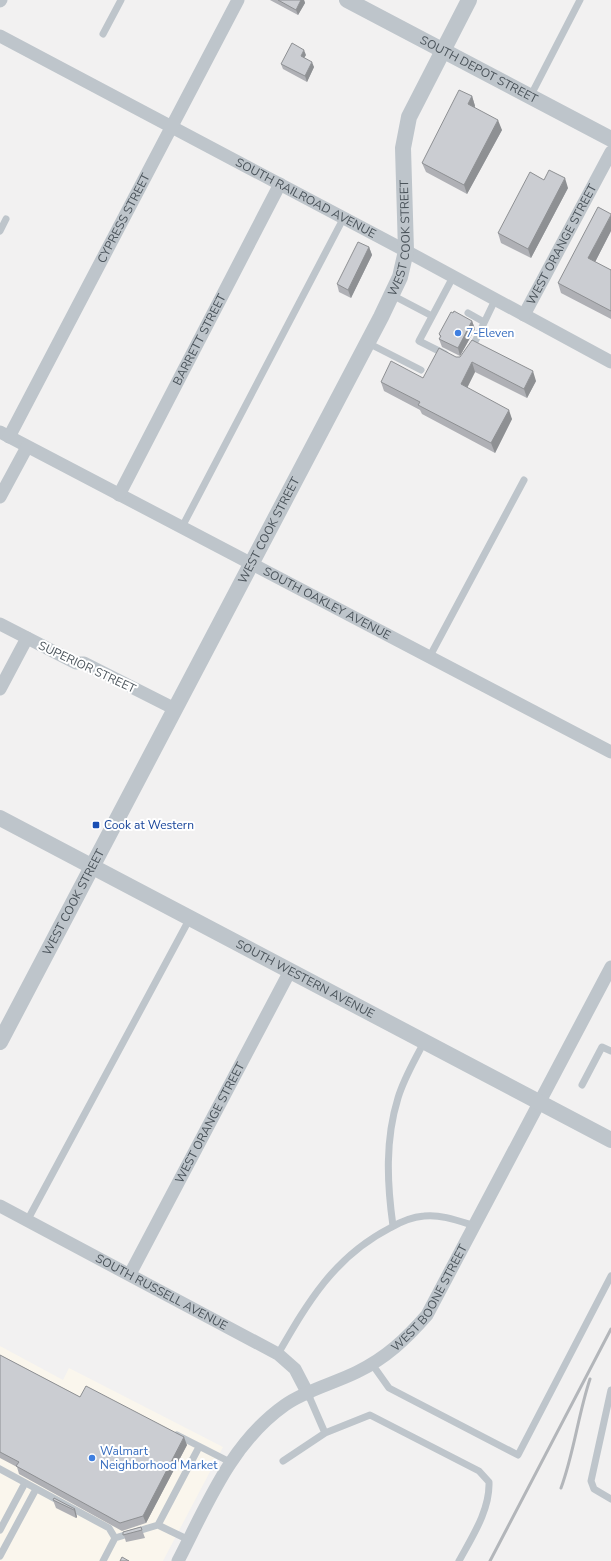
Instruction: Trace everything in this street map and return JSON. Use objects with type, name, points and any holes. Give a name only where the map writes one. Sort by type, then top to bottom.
[{"type":"street","name":"CYPRESS STREET","points":[[5,434],[238,0]]},
{"type":"street","name":"WEST COOK STREET","points":[[0,1042],[392,295],[400,277],[406,251],[403,198],[404,140],[409,116],[469,0]]},
{"type":"street","name":"SOUTH DEPOT STREET","points":[[352,1],[611,139]]},
{"type":"street","name":"SOUTH RAILROAD AVENUE","points":[[0,36],[406,251],[611,362]]},
{"type":"street","name":"WEST ORANGE STREET","points":[[524,315],[611,152]]},
{"type":"street","name":"BARRETT STREET","points":[[120,494],[280,184]]},
{"type":"street","name":"SOUTH OAKLEY AVENUE","points":[[5,434],[27,447],[182,526],[611,752]]},
{"type":"street","points":[[0,498],[27,447]]},
{"type":"street","name":"SUPERIOR STREET","points":[[0,624],[76,663],[84,663],[175,710]]},
{"type":"street","points":[[0,689],[27,638]]},
{"type":"street","name":"SOUTH WESTERN AVENUE","points":[[0,818],[611,1140]]},
{"type":"street","name":"WEST BOONE STREET","points":[[178,1561],[230,1462],[255,1431],[285,1404],[372,1364],[404,1341],[427,1315],[611,967]]},
{"type":"street","name":"WEST ORANGE STREET","points":[[130,1274],[290,970]]},
{"type":"street","name":"SOUTH RUSSELL AVENUE","points":[[0,1206],[278,1354],[295,1369],[308,1394]]},
{"type":"lane","points":[[103,34],[121,0]]},
{"type":"lane","points":[[530,97],[580,0]]},
{"type":"lane","points":[[0,231],[6,219]]},
{"type":"lane","points":[[182,526],[342,221]]},
{"type":"lane","points":[[451,357],[420,341],[453,277]]},
{"type":"lane","points":[[392,295],[432,316]]},
{"type":"lane","points":[[465,358],[495,300]]},
{"type":"lane","points":[[468,313],[484,322]]},
{"type":"lane","points":[[368,343],[421,370]]},
{"type":"lane","points":[[430,656],[524,480]]},
{"type":"lane","points":[[27,1221],[190,918]]},
{"type":"lane","points":[[393,1226],[388,1180],[388,1160],[393,1118],[398,1097],[424,1042]]},
{"type":"lane","points":[[582,1085],[602,1047],[611,1051]]},
{"type":"lane","points":[[278,1354],[312,1297],[333,1270],[364,1243],[410,1218],[435,1216],[475,1226]]},
{"type":"lane","points":[[372,1364],[389,1388],[518,1455],[611,1276]]},
{"type":"lane","points":[[611,1390],[591,1481],[594,1488],[611,1499]]},
{"type":"lane","points":[[308,1394],[325,1433]]},
{"type":"lane","points":[[283,1461],[325,1433],[370,1415],[479,1471],[489,1482],[489,1494],[484,1510],[459,1561]]},
{"type":"lane","points":[[171,1432],[230,1462]]},
{"type":"lane","points":[[158,1525],[199,1446]]},
{"type":"lane","points":[[0,1469],[109,1528],[115,1538]]},
{"type":"lane","points":[[0,1530],[25,1483]]},
{"type":"lane","points":[[0,1556],[36,1488]]},
{"type":"lane","points":[[102,1561],[115,1538],[158,1525],[189,1540]]},
{"type":"shaded area","points":[[0,1346],[63,1380],[69,1368],[223,1447],[163,1561],[0,1561]]},
{"type":"building","points":[[278,0],[301,0],[296,10]]},
{"type":"building","points":[[292,43],[304,50],[301,56],[312,62],[305,76],[281,64]]},
{"type":"building","points":[[459,90],[472,96],[468,104],[498,120],[464,185],[422,163]]},
{"type":"building","points":[[549,170],[565,178],[528,249],[498,233],[530,172],[544,180]]},
{"type":"building","points":[[598,207],[611,215],[588,258],[611,270],[611,311],[558,283]]},
{"type":"building","points":[[358,242],[369,247],[348,290],[337,284]]},
{"type":"building","points":[[454,311],[472,321],[458,348],[439,339],[441,336],[439,334],[451,312],[453,313]]},
{"type":"building","points":[[472,340],[533,371],[524,389],[472,362],[461,384],[509,410],[491,443],[418,405],[420,402],[381,382],[391,361],[423,378],[439,348],[456,357],[460,357]]},
{"type":"building","points":[[0,1355],[80,1397],[86,1386],[184,1437],[143,1516],[120,1523],[16,1466],[19,1462],[0,1452]]},
{"type":"building","points":[[54,1498],[75,1509],[74,1510],[53,1500]]},
{"type":"building","points":[[141,1527],[142,1530],[123,1535],[123,1532]]},
{"type":"building","points":[[122,1557],[129,1561],[120,1561]]},
{"type":"railway","points":[[490,1561],[611,1329]]},
{"type":"railway","points":[[561,1488],[590,1379]]},
{"type":"place","name":"7-Eleven","points":[[458,333]]},
{"type":"place","name":"Cook at Western","points":[[96,825]]},
{"type":"place","name":"Walmart Neighborhood Market","points":[[92,1458]]}]
